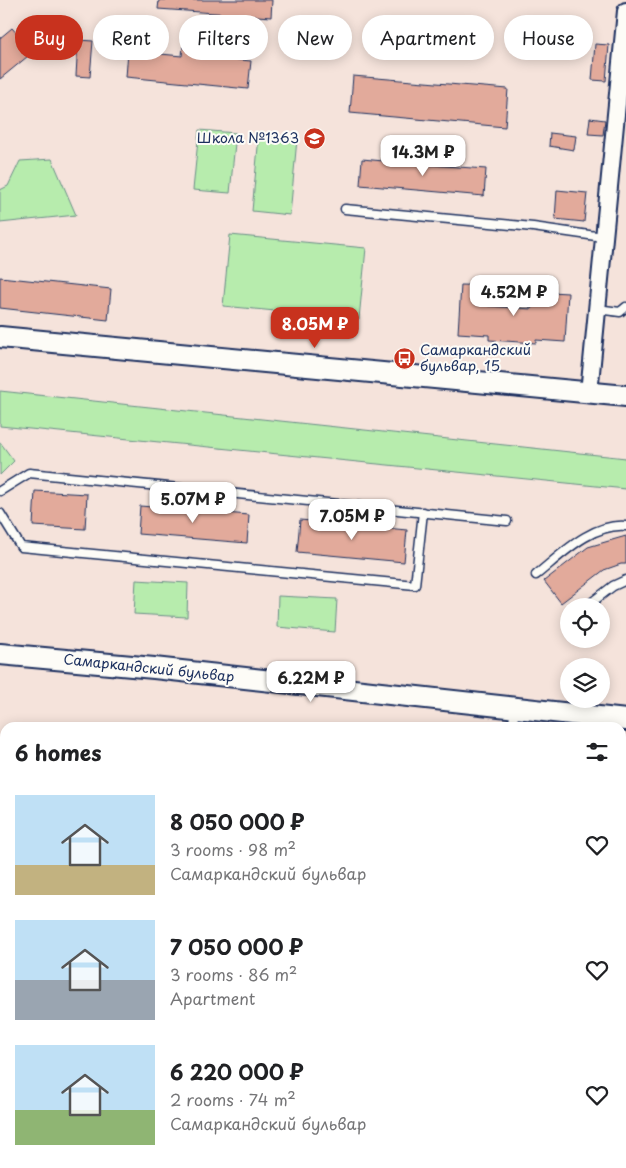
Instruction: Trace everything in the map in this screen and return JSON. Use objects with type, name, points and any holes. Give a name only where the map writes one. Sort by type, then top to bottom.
[{"type":"street","points":[[589,393],[626,11]]},
{"type":"street","points":[[0,337],[626,396]]},
{"type":"street","name":"Самаркандский бульвар","points":[[0,654],[626,720]]},
{"type":"lane","points":[[346,209],[533,227],[603,237]]},
{"type":"lane","points":[[596,309],[620,312],[626,307]]},
{"type":"lane","points":[[0,491],[29,474],[507,521]]},
{"type":"lane","points":[[0,512],[21,547],[415,585],[423,512]]},
{"type":"lane","points":[[536,575],[582,538],[616,526],[626,526]]},
{"type":"lane","points":[[597,598],[613,586],[626,580]]},
{"type":"lane","points":[[513,722],[515,708]]},
{"type":"green space","points":[[199,130],[236,133],[230,193],[193,190]]},
{"type":"green space","points":[[259,136],[297,139],[290,215],[252,211]]},
{"type":"green space","points":[[52,159],[76,215],[0,223],[0,190],[8,186],[20,161]]},
{"type":"green space","points":[[230,235],[366,248],[359,319],[223,306]]},
{"type":"green space","points":[[0,391],[626,458],[626,489],[0,426]]},
{"type":"green space","points":[[0,442],[14,461],[0,475]]},
{"type":"green space","points":[[136,580],[188,583],[187,617],[134,614]]},
{"type":"green space","points":[[278,596],[337,599],[335,632],[277,627]]},
{"type":"building","points":[[159,0],[272,0],[271,17],[268,15],[158,9]]},
{"type":"building","points":[[12,28],[15,31],[15,60],[23,60],[0,79],[0,38]]},
{"type":"building","points":[[83,40],[93,41],[90,77],[76,76],[77,60],[83,60]]},
{"type":"building","points":[[595,44],[609,45],[606,81],[592,80]]},
{"type":"building","points":[[169,55],[179,56],[179,60],[251,61],[248,89],[126,77],[127,60],[169,60]]},
{"type":"building","points":[[353,76],[508,89],[505,127],[350,113]]},
{"type":"building","points":[[590,118],[605,120],[603,135],[588,134]]},
{"type":"building","points":[[550,133],[576,136],[574,150],[549,146]]},
{"type":"building","points":[[417,154],[432,156],[431,165],[486,169],[484,196],[360,185],[362,159],[416,164]]},
{"type":"building","points":[[557,190],[587,193],[584,222],[555,219]]},
{"type":"building","points":[[0,277],[111,289],[108,320],[0,308]]},
{"type":"building","points":[[461,285],[489,286],[488,306],[532,309],[533,291],[568,293],[565,342],[536,340],[536,343],[489,340],[489,335],[458,333]]},
{"type":"building","points":[[35,491],[87,494],[85,529],[33,526]]},
{"type":"building","points":[[140,506],[249,515],[247,543],[138,534]]},
{"type":"building","points":[[300,520],[407,530],[404,562],[297,552]]},
{"type":"building","points":[[626,536],[626,564],[604,570],[568,598],[560,598],[560,602],[544,581],[588,547]]},
{"type":"place","name":"Школа №1363","points":[[315,138]]},
{"type":"place","name":"Самаркандский бульвар, 15","points":[[404,358]]}]
